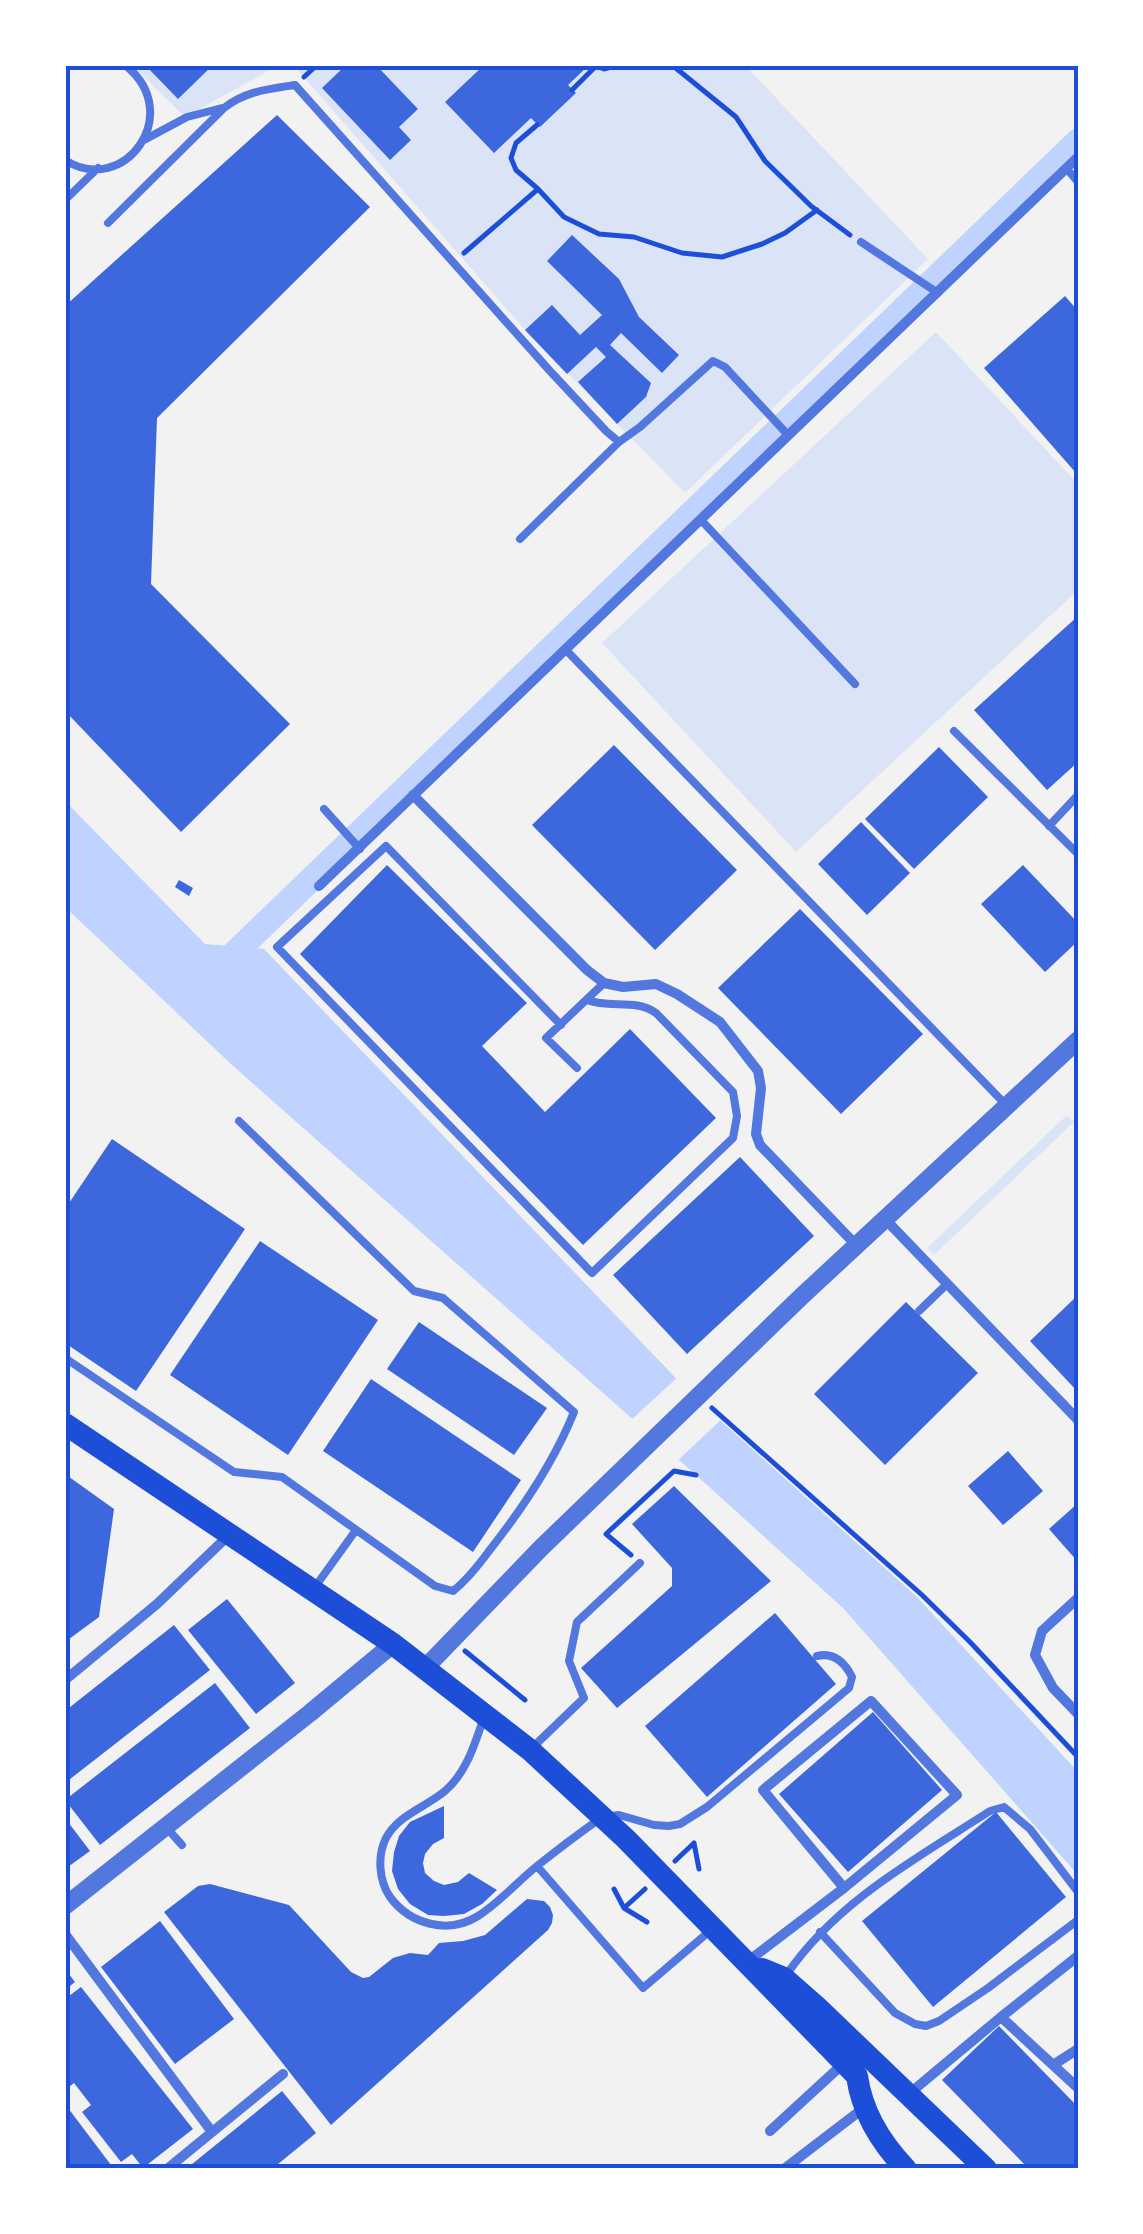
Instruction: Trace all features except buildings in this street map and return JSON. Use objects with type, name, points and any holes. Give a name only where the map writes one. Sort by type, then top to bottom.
[{"type":"main road","points":[[65,1424],[393,1644],[530,1750],[603,1816],[857,2076],[865,2108],[897,2166]]},
{"type":"main road","points":[[750,1965],[784,1978],[986,2169]]},
{"type":"street","points":[[319,886],[1078,157]]},
{"type":"street","points":[[413,795],[604,982],[623,987],[656,984],[720,1022],[758,1070],[761,1088],[756,1134],[760,1145],[857,1246]]},
{"type":"street","points":[[426,1668],[541,1548],[802,1295],[1078,1040]]},
{"type":"street","points":[[885,1219],[1078,1420]]},
{"type":"street","points":[[65,1680],[156,1604],[230,1534]]},
{"type":"street","points":[[1078,1598],[1042,1631],[1035,1655],[1053,1688],[1078,1714]]},
{"type":"street","points":[[65,1906],[393,1644]]},
{"type":"street","points":[[750,1965],[844,1888],[957,1795],[870,1701],[763,1790],[844,1888]]},
{"type":"street","points":[[65,1934],[212,2132]]},
{"type":"street","points":[[909,2094],[1078,1956]]},
{"type":"street","points":[[1001,2016],[1078,2088]]},
{"type":"street","points":[[1053,2066],[1078,2048]]},
{"type":"street","points":[[770,2131],[844,2062]]},
{"type":"street","points":[[167,2169],[283,2074]]},
{"type":"street","points":[[784,2169],[865,2108]]},
{"type":"lane","points":[[125,65],[140,79],[148,95],[151,112],[144,140]]},
{"type":"lane","points":[[108,223],[239,96],[296,85],[619,442]]},
{"type":"lane","points":[[65,160],[110,167],[128,158],[144,140],[187,117],[224,108]]},
{"type":"lane","points":[[65,200],[98,168]]},
{"type":"lane","points":[[1066,168],[1078,182]]},
{"type":"lane","points":[[861,242],[938,293]]},
{"type":"lane","points":[[520,539],[619,442],[713,362],[725,367],[788,435]]},
{"type":"lane","points":[[700,520],[855,684]]},
{"type":"lane","points":[[566,650],[1007,1106]]},
{"type":"lane","points":[[954,731],[1078,854]]},
{"type":"lane","points":[[1049,826],[1078,795]]},
{"type":"lane","points":[[324,810],[360,848]]},
{"type":"lane","points":[[562,1025],[386,846],[277,947],[592,1273],[733,1138],[736,1116],[734,1092],[649,1008],[610,1006],[587,1000]]},
{"type":"lane","points":[[577,1068],[546,1038],[604,982]]},
{"type":"lane","points":[[65,1358],[234,1472],[282,1477],[435,1586],[452,1591],[465,1582],[510,1524],[549,1464],[574,1412],[443,1298],[414,1290],[239,1121]]},
{"type":"lane","points":[[919,1311],[947,1284]]},
{"type":"lane","points":[[313,1589],[356,1530]]},
{"type":"lane","points":[[530,1750],[584,1698],[569,1662],[576,1622],[640,1563]]},
{"type":"lane","points":[[485,1714],[456,1781],[407,1816],[385,1840],[381,1876],[387,1892],[400,1910],[428,1924],[440,1926],[477,1918],[603,1816],[619,1815],[650,1825],[669,1826],[680,1824],[707,1807],[849,1688],[852,1677],[846,1666],[834,1656],[817,1656]]},
{"type":"lane","points":[[784,1978],[837,1916],[877,1885],[990,1811],[1004,1806],[1030,1828],[1078,1892]]},
{"type":"lane","points":[[165,1826],[182,1846]]},
{"type":"lane","points":[[537,1866],[643,1988],[714,1928]]},
{"type":"lane","points":[[820,1932],[896,2012],[914,2024],[926,2026],[988,1988],[1078,1920]]},
{"type":"path","points":[[572,90],[594,66],[604,69],[618,65]]},
{"type":"path","points":[[672,65],[736,117],[766,161],[817,210],[861,242]]},
{"type":"path","points":[[537,124],[516,144],[511,158],[516,170],[564,217],[599,234],[634,237],[682,253],[722,257],[786,233],[817,210]]},
{"type":"path","points":[[454,262],[538,189]]},
{"type":"path","points":[[698,1396],[922,1595],[1078,1756]]},
{"type":"path","points":[[640,1563],[606,1534],[674,1472],[696,1475]]},
{"type":"path","points":[[455,1643],[525,1700]]},
{"type":"path","points":[[681,1840],[694,1842]]},
{"type":"path","points":[[676,1860],[694,1842]]},
{"type":"path","points":[[694,1842],[699,1869]]},
{"type":"path","points":[[614,1888],[624,1908],[647,1922]]},
{"type":"path","points":[[624,1908],[638,1896]]},
{"type":"shaded area","points":[[132,65],[279,65],[185,117]]},
{"type":"shaded area","points":[[293,65],[745,65],[928,259],[685,493],[525,330]]},
{"type":"shaded area","points":[[936,332],[1078,484],[1078,590],[796,852],[602,643]]},
{"type":"shaded area","points":[[1067,1115],[1074,1122],[934,1255],[927,1248]]},
{"type":"water","points":[[65,801],[205,944],[264,949],[694,1397],[917,1597],[1078,1772],[1078,1875],[843,1608],[232,1065],[65,907]]},
{"type":"pier","points":[[680,1375],[724,1417],[675,1463],[629,1422]]},
{"type":"waterway","points":[[217,970],[1078,141]]}]
